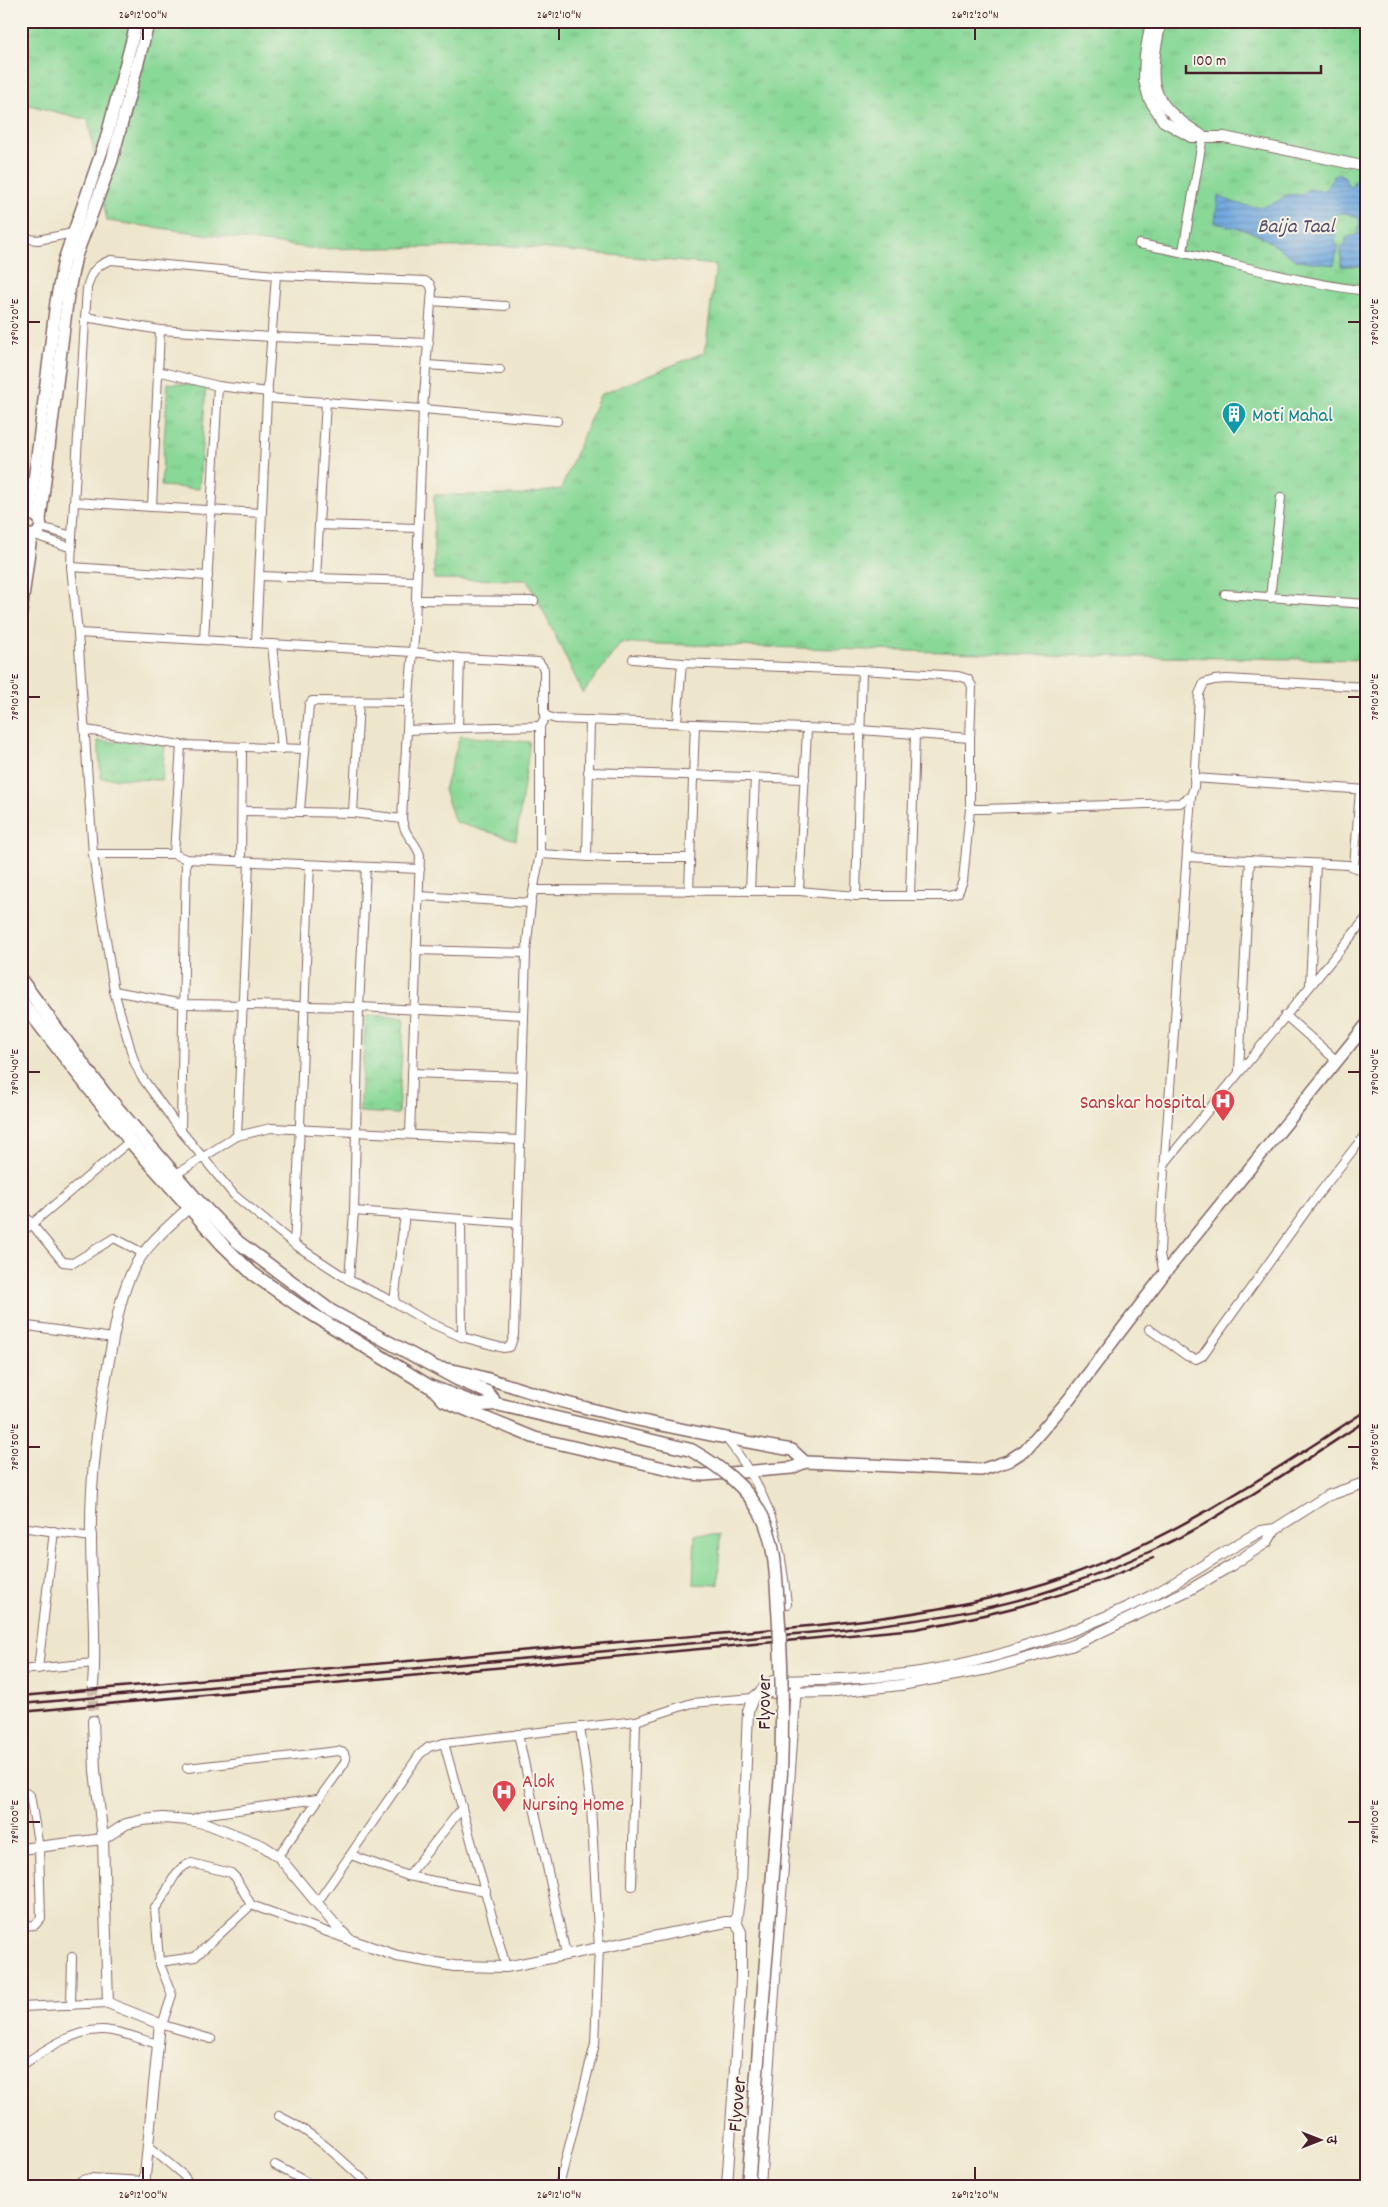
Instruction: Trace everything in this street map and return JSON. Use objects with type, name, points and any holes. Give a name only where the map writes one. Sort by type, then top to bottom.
[{"type":"main road","points":[[34,530],[36,515],[24,516],[56,302],[73,233],[106,138],[137,21]]},
{"type":"main road","points":[[21,613],[68,295],[76,256],[112,160],[150,21]]},
{"type":"main road","points":[[21,980],[105,1094],[193,1203]]},
{"type":"main road","points":[[21,1001],[96,1101],[130,1141],[171,1178]]},
{"type":"main road","points":[[430,1386],[444,1401],[535,1438],[690,1474],[704,1475],[792,1468],[805,1462],[981,1470],[1008,1461],[1025,1450],[1068,1399],[1164,1274],[1367,1024]]},
{"type":"main road","name":"Flyover","points":[[193,1203],[238,1242],[324,1306],[456,1380],[487,1392],[497,1404]]},
{"type":"main road","name":"Flyover","points":[[193,1203],[222,1244],[253,1274],[299,1306],[430,1386],[480,1405],[497,1404],[691,1450],[714,1463],[738,1483],[761,1514],[770,1535],[774,1561],[784,1711],[781,1772],[748,2186]]},
{"type":"main road","points":[[437,1368],[467,1372],[546,1398],[593,1410],[792,1450],[805,1462]]},
{"type":"street","points":[[1151,21],[1145,55],[1144,80],[1149,99],[1163,120],[1191,137],[1224,137],[1367,167]]},
{"type":"street","points":[[1161,21],[1154,54],[1153,80],[1157,95],[1162,105],[1178,121],[1203,136]]},
{"type":"street","points":[[1183,251],[1203,136]]},
{"type":"street","points":[[21,238],[38,240],[73,233]]},
{"type":"street","points":[[1139,244],[1183,251],[1289,277],[1367,292]]},
{"type":"street","points":[[78,633],[413,652],[460,658],[532,661],[543,665],[546,716],[540,726],[540,854],[531,903],[526,953],[512,1342],[510,1347],[503,1348],[462,1337],[426,1321],[394,1302],[349,1280],[294,1244],[234,1195],[181,1131],[137,1068],[114,991],[93,854],[86,730],[71,567],[86,288],[91,272],[99,264],[111,260],[276,275],[425,281],[430,284],[431,301],[423,409],[416,600],[413,652],[408,702],[402,819],[404,832],[417,846],[420,855],[410,1134]]},
{"type":"street","points":[[256,642],[271,338],[276,275]]},
{"type":"street","points":[[431,301],[506,306]]},
{"type":"street","points":[[85,317],[160,330],[271,338],[429,343]]},
{"type":"street","points":[[152,507],[160,330]]},
{"type":"street","points":[[427,365],[500,370]]},
{"type":"street","points":[[158,371],[218,386],[268,395],[326,402],[557,421]]},
{"type":"street","points":[[204,640],[218,386]]},
{"type":"street","points":[[316,578],[326,402]]},
{"type":"street","points":[[1270,598],[1281,497]]},
{"type":"street","points":[[75,502],[262,513]]},
{"type":"street","points":[[319,525],[418,528]]},
{"type":"street","points":[[34,530],[72,536]]},
{"type":"street","points":[[34,530],[72,548]]},
{"type":"street","points":[[71,567],[208,576]]},
{"type":"street","points":[[259,576],[416,581]]},
{"type":"street","points":[[1226,594],[1367,604]]},
{"type":"street","points":[[416,600],[534,601]]},
{"type":"street","points":[[272,644],[282,749]]},
{"type":"street","points":[[458,728],[460,658]]},
{"type":"street","points":[[534,890],[799,891],[856,896],[949,896],[958,893],[963,881],[970,809],[972,686],[968,679],[958,676],[862,670],[682,663],[633,659]]},
{"type":"street","points":[[677,722],[682,663]]},
{"type":"street","points":[[856,896],[862,670]]},
{"type":"street","points":[[1164,1274],[1160,1254],[1165,1163],[1194,778],[1198,694],[1204,683],[1214,680],[1243,679],[1367,686]]},
{"type":"street","points":[[353,813],[359,701]]},
{"type":"street","points":[[300,810],[308,705],[312,702],[408,702]]},
{"type":"street","points":[[546,716],[556,719],[860,730],[970,738]]},
{"type":"street","points":[[586,857],[590,720]]},
{"type":"street","points":[[689,891],[695,724]]},
{"type":"street","points":[[407,730],[540,726]]},
{"type":"street","points":[[799,891],[807,729]]},
{"type":"street","points":[[86,730],[181,745],[305,749]]},
{"type":"street","points":[[910,896],[915,734]]},
{"type":"street","points":[[174,854],[181,745]]},
{"type":"street","points":[[238,1136],[243,1005],[245,862],[242,748]]},
{"type":"street","points":[[588,772],[805,779]]},
{"type":"street","points":[[750,891],[755,777]]},
{"type":"street","points":[[1194,778],[1363,790],[1354,867]]},
{"type":"street","points":[[970,809],[1180,803],[1192,796]]},
{"type":"street","points":[[243,812],[300,810],[353,813],[402,819]]},
{"type":"street","points":[[93,854],[174,854],[186,859],[420,869]]},
{"type":"street","points":[[540,854],[586,857],[689,858]]},
{"type":"street","points":[[1187,857],[1354,867],[1367,872]]},
{"type":"street","points":[[181,1131],[186,859]]},
{"type":"street","points":[[1239,1071],[1250,860]]},
{"type":"street","points":[[1310,986],[1316,864]]},
{"type":"street","points":[[294,1244],[302,1128],[303,1007],[310,865]]},
{"type":"street","points":[[349,1280],[354,1211],[359,1007],[366,867]]},
{"type":"street","points":[[419,896],[531,903]]},
{"type":"street","points":[[1165,1163],[1367,917]]},
{"type":"street","points":[[416,950],[526,953]]},
{"type":"street","points":[[114,991],[183,1004],[359,1007],[524,1015]]},
{"type":"street","points":[[1285,1015],[1337,1060]]},
{"type":"street","points":[[412,1073],[521,1077]]},
{"type":"street","points":[[171,1178],[238,1136],[270,1128],[302,1128],[519,1140]]},
{"type":"street","points":[[1149,1329],[1187,1356],[1196,1358],[1202,1356],[1314,1200],[1367,1132]]},
{"type":"street","points":[[21,1233],[130,1141]]},
{"type":"street","points":[[93,1685],[90,1537],[93,1453],[113,1338],[128,1282],[143,1253],[193,1203]]},
{"type":"street","points":[[21,1211],[64,1262],[68,1264],[73,1263],[114,1238],[143,1253]]},
{"type":"street","points":[[354,1211],[516,1224]]},
{"type":"street","points":[[394,1302],[405,1214]]},
{"type":"street","points":[[461,1221],[462,1337]]},
{"type":"street","points":[[21,1325],[113,1338]]},
{"type":"street","points":[[726,1438],[758,1486],[775,1525],[782,1559],[787,1604]]},
{"type":"street","points":[[728,2186],[741,1978],[741,1932],[736,1922],[740,1884],[746,1726],[748,1711],[753,1698],[772,1681],[920,1672],[1020,1648],[1069,1632],[1119,1611],[1181,1579],[1261,1531],[1275,1529],[1327,1496],[1367,1482]]},
{"type":"street","points":[[21,1527],[90,1537]]},
{"type":"street","points":[[763,1689],[774,1693],[835,1692],[901,1685],[988,1669],[1071,1646],[1191,1589],[1232,1566],[1267,1542],[1275,1529]]},
{"type":"street","points":[[38,1669],[54,1532]]},
{"type":"street","points":[[21,1670],[94,1663]]},
{"type":"street","points":[[760,2186],[796,1680]]},
{"type":"street","points":[[317,1903],[420,1754],[429,1747],[444,1743],[636,1721],[692,1703],[753,1698]]},
{"type":"street","points":[[93,1721],[95,1770],[103,1839],[108,2002]]},
{"type":"street","points":[[632,1886],[636,1721]]},
{"type":"street","points":[[560,2186],[595,2044],[599,1948],[591,1806],[580,1727]]},
{"type":"street","points":[[518,1734],[566,1954]]},
{"type":"street","points":[[444,1743],[506,1967]]},
{"type":"street","points":[[187,1768],[338,1751],[344,1753],[346,1759],[344,1764],[278,1856]]},
{"type":"street","points":[[21,1790],[30,1796],[39,1848],[41,1918],[35,1924],[21,1926]]},
{"type":"street","points":[[190,1820],[208,1814],[318,1799]]},
{"type":"street","points":[[408,1876],[462,1808]]},
{"type":"street","points":[[21,1850],[103,1839],[126,1824],[143,1820],[162,1818],[190,1820],[208,1824],[263,1846],[278,1856],[350,1940]]},
{"type":"street","points":[[351,1855],[408,1876],[486,1891]]},
{"type":"street","points":[[75,2186],[82,2180],[90,2178],[145,2183],[157,2044],[161,2024],[172,1995],[159,1962],[155,1908],[161,1902],[179,1869],[185,1865],[191,1863],[231,1873],[236,1878],[250,1906],[350,1940],[423,1962],[454,1966],[506,1967],[726,1922],[736,1922]]},
{"type":"street","points":[[159,1962],[195,1957],[250,1906]]},
{"type":"street","points":[[71,2004],[72,1957]]},
{"type":"street","points":[[21,2007],[108,2002],[161,2024],[211,2039]]},
{"type":"street","points":[[21,2054],[24,2064],[59,2042],[92,2030],[113,2031],[157,2044]]},
{"type":"street","points":[[279,2116],[300,2126],[322,2140],[370,2186]]},
{"type":"street","points":[[148,2146],[183,2175],[191,2186]]},
{"type":"street","points":[[275,2164],[314,2186]]},
{"type":"street","points":[[21,2183],[24,2186]]},
{"type":"green space","points":[[21,21],[1367,21],[1367,660],[1085,656],[621,643],[583,693],[528,580],[434,579],[434,495],[522,495],[561,489],[600,395],[705,352],[716,265],[517,246],[317,249],[107,221],[88,120],[21,103]]},
{"type":"green space","points":[[168,383],[206,386],[199,489],[161,486]]},
{"type":"green space","points":[[460,736],[530,742],[516,840],[455,822],[444,790]]},
{"type":"green space","points":[[98,741],[165,743],[162,780],[101,778]]},
{"type":"green space","points":[[366,1016],[404,1018],[398,1114],[359,1112]]},
{"type":"green space","points":[[695,1534],[720,1535],[718,1585],[693,1584]]},
{"type":"water","name":"Baija Taal","points":[[1338,173],[1345,177],[1348,186],[1353,187],[1353,182],[1359,180],[1365,189],[1367,188],[1367,266],[1341,266],[1341,246],[1345,245],[1346,238],[1358,234],[1360,220],[1352,215],[1341,213],[1328,217],[1327,229],[1336,235],[1335,244],[1338,245],[1334,265],[1296,260],[1264,238],[1249,231],[1215,223],[1218,196],[1243,205],[1256,207],[1269,205],[1286,196],[1302,195],[1308,189],[1325,191],[1333,177]]},
{"type":"tunnel","points":[[93,1685],[93,1721]]},
{"type":"railway","points":[[21,1696],[840,1623],[944,1608],[996,1597],[1046,1583],[1089,1568],[1172,1530],[1212,1508],[1367,1410]]},
{"type":"railway","points":[[21,1704],[840,1630],[1000,1605],[1052,1590],[1109,1569],[1165,1545],[1201,1526],[1367,1420]]},
{"type":"railway","points":[[21,1712],[915,1629],[976,1617],[1036,1602],[1095,1583],[1153,1558]]},
{"type":"place","name":"Moti Mahal","points":[[1234,435]]},
{"type":"place","name":"Sanskar hospital","points":[[1223,1122]]},
{"type":"place","name":"Alok Nursing Home","points":[[504,1813]]}]
